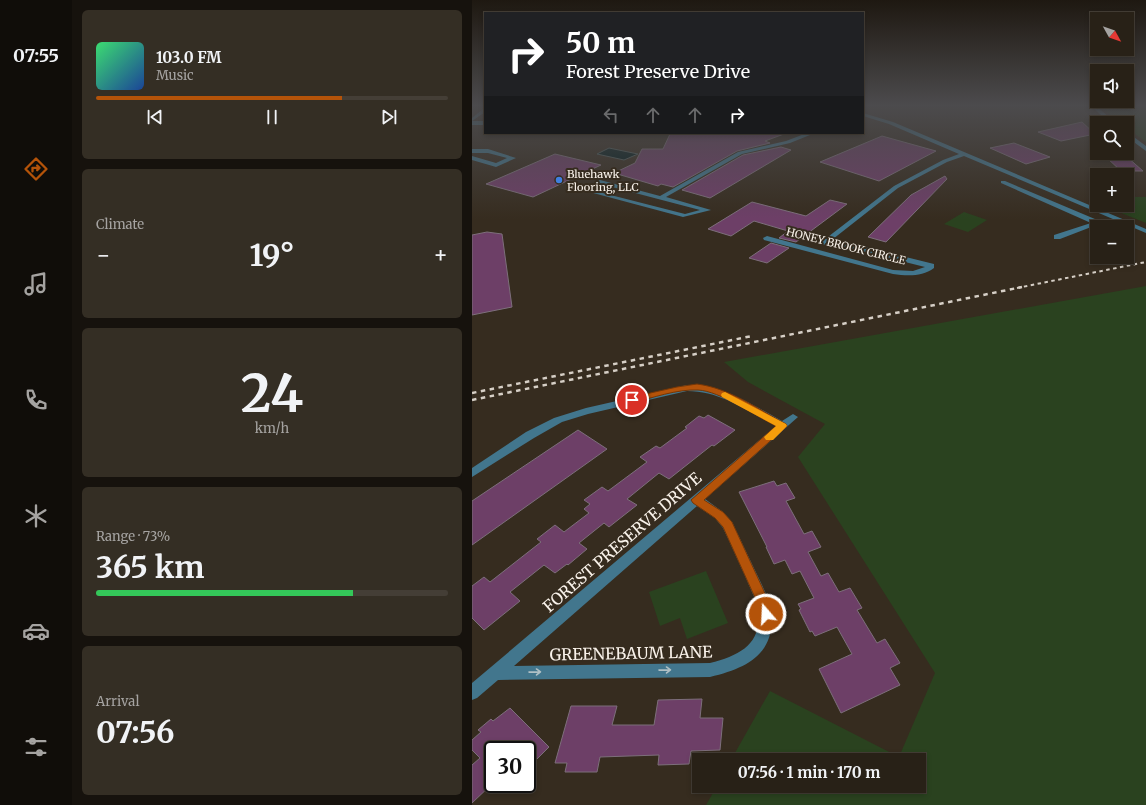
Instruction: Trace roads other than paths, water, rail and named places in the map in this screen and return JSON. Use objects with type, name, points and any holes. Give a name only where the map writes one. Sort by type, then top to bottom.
[{"type":"street","points":[[660,198],[708,210],[684,216],[585,190],[600,182],[660,198],[740,154],[779,144]]},
{"type":"street","points":[[940,144],[1145,231]]},
{"type":"street","points":[[472,151],[488,151],[513,158],[496,165],[472,158]]},
{"type":"street","points":[[814,251],[891,190],[945,161],[965,154]]},
{"type":"street","points":[[1003,182],[1092,220]]},
{"type":"street","points":[[1103,220],[1112,217]]},
{"type":"street","points":[[1057,238],[1090,225]]},
{"type":"street","name":"HONEY BROOK CIRCLE","points":[[767,238],[893,272],[911,274],[926,271],[931,266],[827,240]]},
{"type":"street","points":[[472,473],[558,420],[586,411],[682,389],[697,387],[716,391],[782,426]]},
{"type":"street","name":"FOREST PRESERVE DRIVE","points":[[472,693],[794,417]]},
{"type":"street","name":"GREENEBAUM LANE","points":[[496,673],[710,670],[733,664],[752,652],[765,634],[767,619],[763,602],[728,525],[719,515],[697,500]]},
{"type":"water","points":[[609,148],[638,154],[624,160],[597,154]]},
{"type":"railway","points":[[1017,288],[1146,262]]},
{"type":"railway","points":[[472,400],[1022,287]]},
{"type":"railway","points":[[472,393],[752,336]]},
{"type":"place","name":"Bluehawk Flooring, LLC","points":[[559,180]]}]
